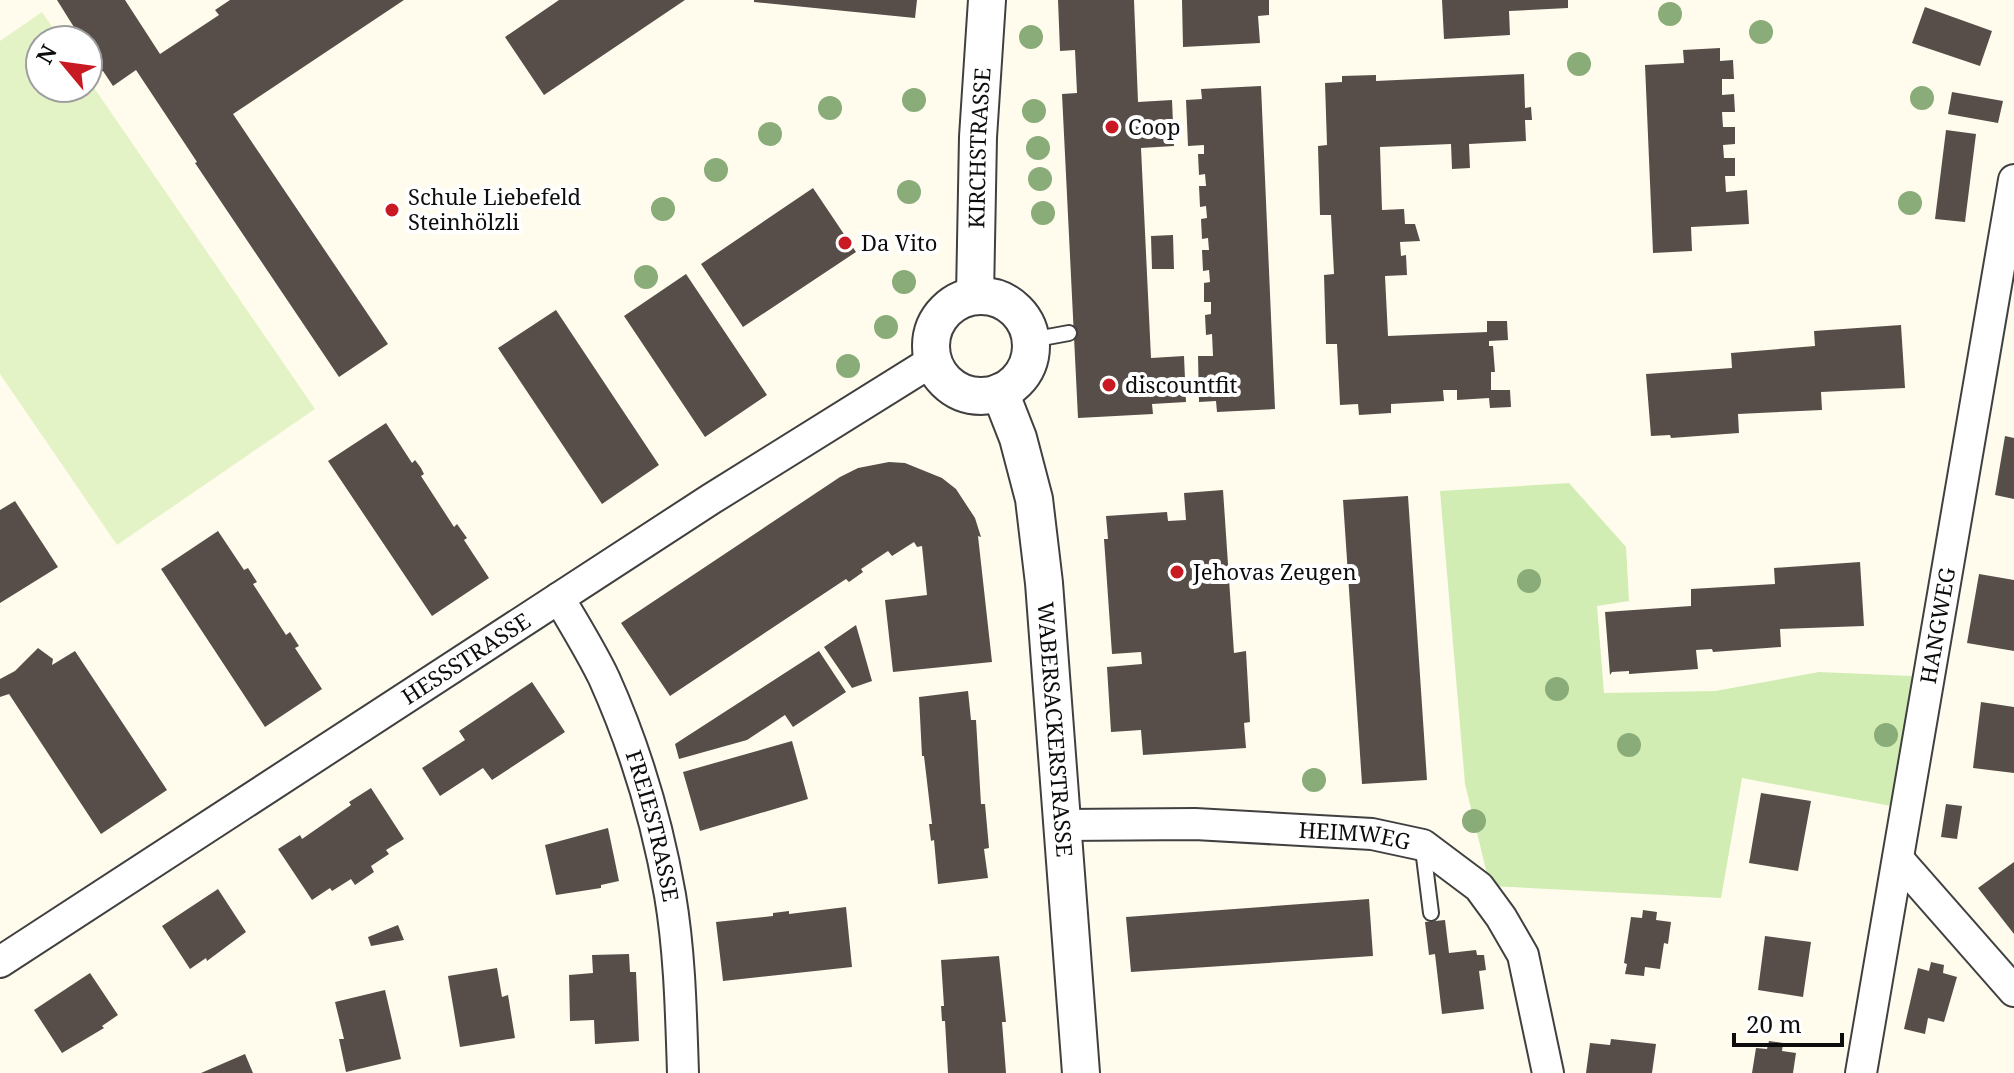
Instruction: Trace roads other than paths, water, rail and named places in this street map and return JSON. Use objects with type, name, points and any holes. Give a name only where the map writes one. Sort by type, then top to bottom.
[{"type":"street","name":"KIRCHSTRASSE","points":[[975,296],[978,137],[987,0]]},
{"type":"street","name":"HANGWEG","points":[[1861,1073],[2014,180]]},
{"type":"street","points":[[975,296],[1006,302],[1027,325],[1031,340],[1030,356],[1024,371],[1014,383],[1000,392],[984,396],[968,394],[953,387],[941,375],[931,346],[939,319],[949,308],[975,296]]},
{"type":"street","name":"HESSSTRASSE","points":[[0,962],[805,439],[934,360]]},
{"type":"street","name":"WABERSACKERSTRASSE","points":[[1000,392],[1018,438],[1034,499],[1045,598],[1081,1073]]},
{"type":"street","name":"FREIESTRASSE","points":[[559,598],[603,676],[631,745],[654,821],[670,896],[679,968],[683,1073]]},
{"type":"street","name":"HEIMWEG","points":[[1063,825],[1195,824],[1372,834],[1423,845],[1479,887],[1523,955],[1548,1073]]},
{"type":"street","points":[[1898,859],[2014,991]]},
{"type":"lane","points":[[1031,340],[1069,333]]},
{"type":"lane","points":[[1423,845],[1431,913]]},
{"type":"place","name":"Coop","points":[[1112,127]]},
{"type":"place","name":"Schule Liebefeld Steinhölzli","points":[[392,210]]},
{"type":"place","name":"Da Vito","points":[[845,243]]},
{"type":"place","name":"discountfit","points":[[1109,385]]},
{"type":"place","name":"Jehovas Zeugen","points":[[1177,572]]}]
